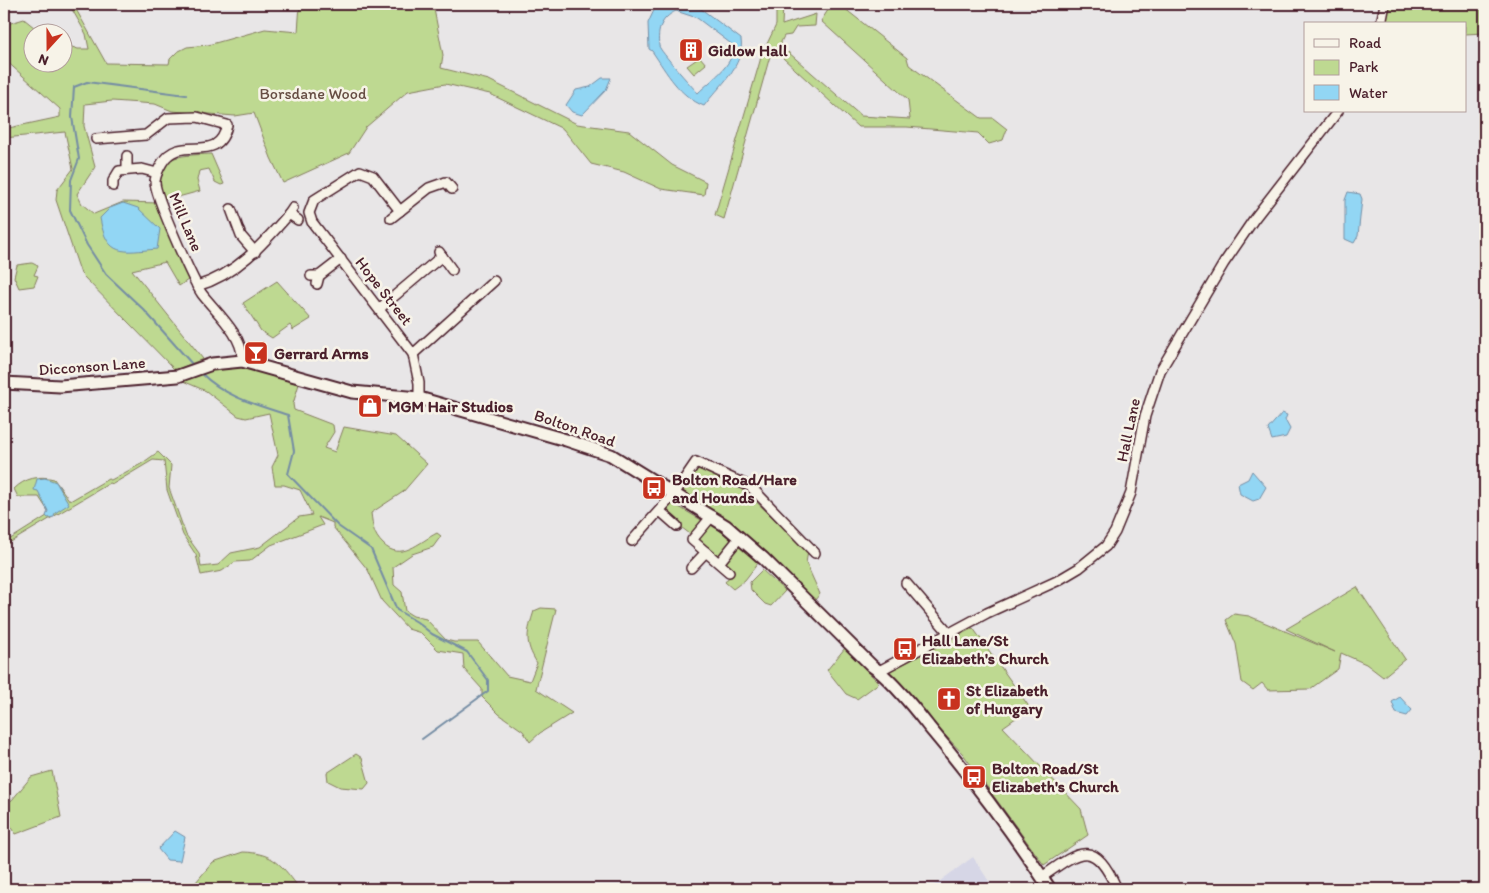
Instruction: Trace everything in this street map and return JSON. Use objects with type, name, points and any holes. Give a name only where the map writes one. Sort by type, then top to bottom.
[{"type":"main road","name":"Bolton Road","points":[[182,374],[212,364],[242,361],[352,392],[419,398],[566,440],[611,455],[712,516],[740,537],[879,671],[911,704],[953,755],[1050,889]]},
{"type":"main road","name":"Dicconson Lane","points":[[4,383],[60,386],[182,374]]},
{"type":"street","points":[[1381,22],[1385,4]]},
{"type":"street","name":"Hall Lane","points":[[879,671],[949,633],[1057,581],[1079,568],[1106,546],[1115,532],[1129,499],[1148,407],[1160,371],[1204,294],[1239,241],[1337,112]]},
{"type":"street","points":[[96,139],[146,135],[168,118],[197,117],[227,125],[223,138],[218,144],[206,148],[186,148],[170,153],[157,173],[142,169],[127,169],[116,174],[113,186]]},
{"type":"street","points":[[127,156],[127,169]]},
{"type":"street","name":"Hope Street","points":[[400,210],[373,176],[360,171],[314,200],[309,210],[312,222],[412,354],[419,383],[419,398]]},
{"type":"street","name":"Mill Lane","points":[[157,173],[155,181],[159,196],[197,286],[226,319],[242,354],[242,361]]},
{"type":"street","points":[[391,218],[429,188],[450,183]]},
{"type":"street","points":[[231,209],[241,236],[255,252]]},
{"type":"street","points":[[197,286],[219,278],[255,252],[291,211],[298,220]]},
{"type":"street","points":[[379,309],[440,254],[452,270]]},
{"type":"street","points":[[316,279],[341,259]]},
{"type":"street","points":[[412,354],[494,281]]},
{"type":"street","points":[[632,540],[674,494],[696,462],[702,463],[751,487],[815,553]]},
{"type":"street","points":[[660,511],[677,526]]},
{"type":"street","points":[[712,516],[692,540],[729,572]]},
{"type":"street","points":[[719,563],[740,537]]},
{"type":"street","points":[[691,568],[706,552]]},
{"type":"street","points":[[906,583],[949,633]]},
{"type":"street","points":[[1042,877],[1071,856],[1079,853],[1088,853],[1098,859],[1117,889]]},
{"type":"shaded area","points":[[973,857],[994,889],[929,889]]},
{"type":"green space","name":"Borsdane Wood","points":[[69,4],[73,4],[106,63],[169,64],[170,59],[177,52],[187,47],[208,45],[265,29],[298,32],[300,4],[433,4],[443,55],[441,68],[489,80],[577,124],[629,131],[672,165],[706,182],[704,195],[661,189],[624,172],[591,164],[563,129],[490,94],[445,84],[408,91],[366,127],[349,153],[283,183],[271,158],[254,113],[235,116],[172,111],[155,104],[112,101],[85,104],[84,126],[95,167],[77,194],[82,204],[94,214],[123,202],[159,203],[191,278],[179,286],[165,262],[132,270],[203,359],[175,370],[81,274],[56,200],[57,190],[73,169],[65,132],[4,138],[4,129],[60,117],[60,109],[4,59],[4,25],[24,19],[28,22],[22,22],[22,72],[72,72],[72,47],[89,49],[86,34]]},
{"type":"green space","points":[[776,4],[783,4],[782,25],[816,14],[815,26],[796,27],[791,35],[784,36],[781,42],[783,50],[770,56],[724,219],[715,215],[760,61],[762,46],[766,46],[776,25]]},
{"type":"green space","points":[[823,4],[839,4],[907,58],[909,65],[981,118],[993,118],[1007,129],[1003,140],[989,144],[978,133],[907,127],[858,127],[783,58],[788,52],[861,116],[910,119],[908,100],[821,21],[828,10]]},
{"type":"green space","points":[[1390,4],[1485,4],[1485,33],[1466,34],[1466,22],[1386,22]]},
{"type":"green space","points":[[700,57],[706,64],[694,74],[687,66]]},
{"type":"green space","points":[[211,154],[224,184],[221,185],[215,182],[209,169],[199,171],[197,180],[200,191],[171,199],[159,197],[161,172],[171,160],[188,155]]},
{"type":"green space","points":[[32,263],[38,266],[34,275],[38,276],[34,286],[19,288],[14,277],[17,265]]},
{"type":"green space","points":[[277,281],[311,319],[293,330],[290,325],[272,338],[261,331],[243,303]]},
{"type":"green space","points":[[241,367],[299,384],[293,404],[294,410],[333,425],[334,432],[324,448],[335,452],[344,427],[396,436],[427,464],[403,492],[371,513],[375,533],[383,544],[396,551],[410,549],[437,533],[441,536],[433,547],[412,554],[393,567],[394,585],[402,592],[405,611],[413,616],[426,619],[446,640],[478,642],[507,676],[530,681],[537,663],[528,643],[534,611],[541,608],[556,609],[536,689],[572,713],[540,733],[530,742],[523,731],[499,714],[482,697],[482,689],[464,669],[463,654],[438,650],[421,633],[408,629],[382,601],[368,570],[333,527],[333,523],[318,517],[323,525],[271,545],[250,561],[235,562],[222,571],[201,575],[196,555],[183,535],[167,490],[164,461],[153,460],[113,484],[110,483],[4,546],[4,543],[50,514],[39,497],[18,497],[14,489],[23,482],[43,477],[54,479],[70,501],[108,479],[111,480],[141,464],[158,452],[171,465],[169,488],[186,535],[199,553],[201,567],[218,565],[231,553],[260,547],[299,517],[312,515],[300,490],[284,485],[275,485],[272,467],[278,455],[269,413],[246,418],[238,416],[206,391],[183,381],[219,368]]},
{"type":"green space","points":[[698,468],[746,492],[808,551],[806,563],[820,594],[814,601],[752,543],[681,494],[692,472]]},
{"type":"green space","points":[[672,503],[703,521],[690,534],[664,514]]},
{"type":"green space","points":[[709,522],[733,541],[720,557],[696,537]]},
{"type":"green space","points":[[739,545],[758,563],[745,580],[733,589],[725,582],[733,572],[723,561]]},
{"type":"green space","points":[[762,570],[785,591],[771,606],[765,604],[751,590],[750,582]]},
{"type":"green space","points":[[1357,587],[1405,659],[1383,677],[1366,664],[1341,653],[1338,669],[1310,689],[1268,690],[1262,683],[1253,690],[1242,682],[1236,644],[1226,620],[1234,614],[1249,616],[1335,652],[1286,629]]},
{"type":"green space","points":[[973,628],[1030,708],[1003,727],[1081,809],[1088,835],[1044,865],[963,754],[886,673]]},
{"type":"green space","points":[[845,648],[879,683],[857,699],[846,694],[827,670]]},
{"type":"green space","points":[[356,754],[362,758],[369,783],[364,789],[340,787],[328,781],[327,773]]},
{"type":"green space","points":[[52,771],[61,817],[16,834],[4,815],[4,804],[12,800],[31,777]]},
{"type":"green space","points":[[243,852],[263,855],[277,862],[300,889],[190,889],[213,862]]},
{"type":"water","points":[[657,4],[696,5],[741,39],[741,49],[735,67],[704,106],[695,102],[681,90],[649,49],[648,23]],"holes":[[[676,11],[697,18],[734,46],[733,53],[726,66],[698,93],[659,46],[661,25],[671,14]]]},
{"type":"water","points":[[602,78],[611,78],[606,90],[582,115],[572,112],[566,105],[576,90],[590,87]]},
{"type":"water","points":[[1348,192],[1360,194],[1362,199],[1358,236],[1354,243],[1345,239],[1345,200]]},
{"type":"water","points":[[123,203],[138,208],[160,229],[157,249],[118,250],[107,240],[100,218],[110,208]]},
{"type":"water","points":[[1282,413],[1287,415],[1285,420],[1290,429],[1286,437],[1272,440],[1268,429]]},
{"type":"water","points":[[1252,471],[1266,487],[1259,499],[1253,501],[1240,494],[1238,484],[1248,479]]},
{"type":"water","points":[[45,478],[56,482],[69,504],[55,513],[54,517],[48,518],[46,516],[48,511],[38,491],[34,490],[37,479]]},
{"type":"water","points":[[1400,697],[1412,710],[1407,716],[1396,713],[1392,702]]},
{"type":"water","points":[[175,831],[185,837],[180,861],[167,860],[158,849]]},
{"type":"waterway","points":[[186,95],[87,82],[74,87],[72,117],[79,159],[71,180],[70,210],[87,245],[106,274],[144,310],[192,364]]},
{"type":"waterway","points":[[201,373],[231,394],[253,404],[288,415],[294,451],[288,474],[338,526],[371,549],[397,610],[432,634],[467,652],[488,680],[488,691],[422,739]]},
{"type":"place","name":"Gidlow Hall","points":[[691,50]]},
{"type":"place","name":"Gerrard Arms","points":[[256,353]]},
{"type":"place","name":"MGM Hair Studios","points":[[370,406]]},
{"type":"place","name":"Bolton Road/Hare and Hounds","points":[[654,488]]},
{"type":"place","name":"Hall Lane/St Elizabeth's Church","points":[[905,649]]},
{"type":"place","name":"St Elizabeth of Hungary","points":[[949,699]]},
{"type":"place","name":"Bolton Road/St Elizabeth's Church","points":[[974,777]]}]
